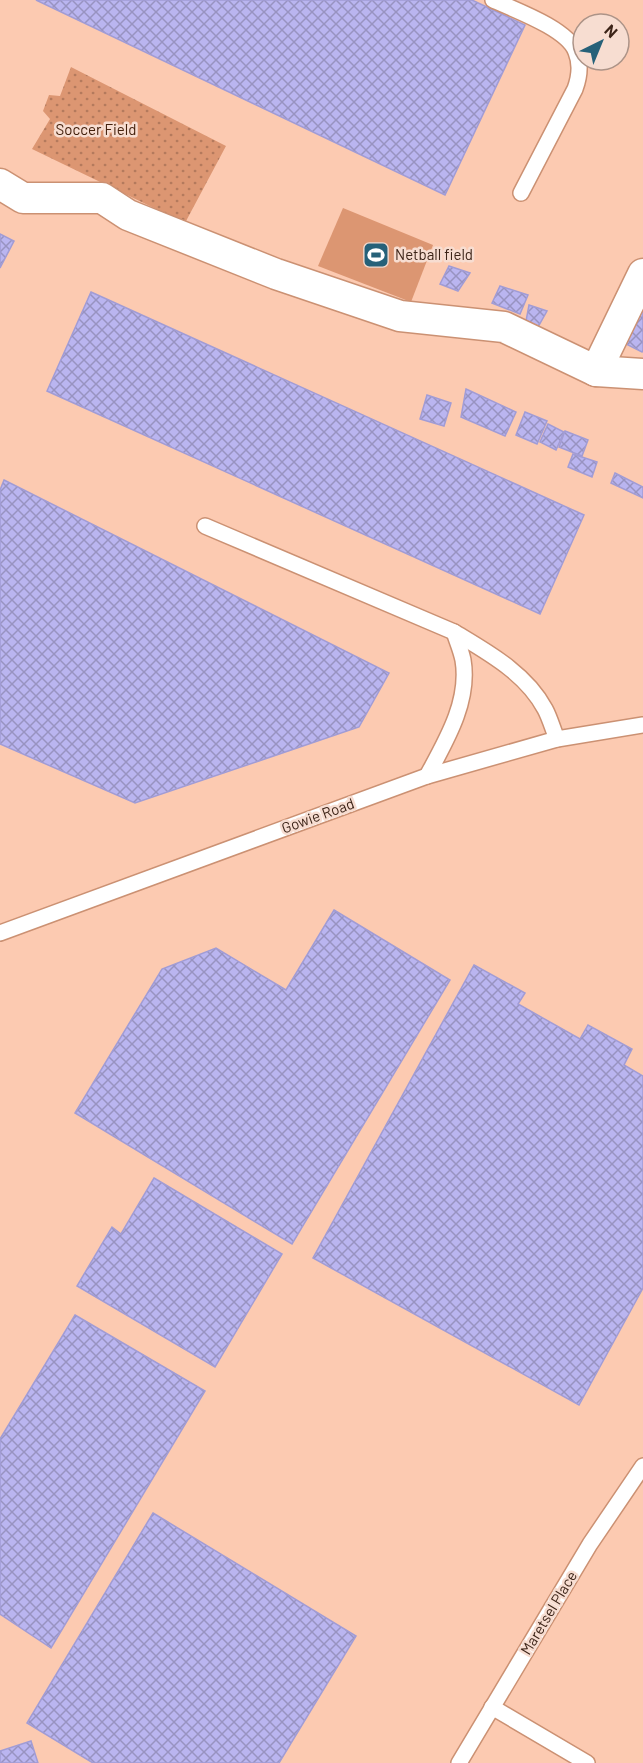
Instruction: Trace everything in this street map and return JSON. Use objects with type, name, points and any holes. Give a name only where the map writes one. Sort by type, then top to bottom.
[{"type":"street","points":[[0,184],[23,198],[102,198],[128,214],[276,274],[400,316],[504,327],[596,371],[643,374]]},
{"type":"street","points":[[596,371],[643,273]]},
{"type":"lane","points":[[493,0],[556,30],[576,51],[579,77],[575,89],[521,193]]},
{"type":"lane","points":[[205,526],[454,632],[492,655],[530,689],[545,709],[557,739]]},
{"type":"lane","points":[[427,776],[455,718],[461,698],[464,680],[463,658],[454,632]]},
{"type":"lane","name":"Gowie Road","points":[[0,933],[427,776],[557,739],[643,725]]},
{"type":"lane","name":"Maretsel Place","points":[[459,1763],[590,1544],[643,1466]]},
{"type":"lane","points":[[492,1707],[587,1763]]},
{"type":"green space","name":"Soccer Field","points":[[71,67],[226,146],[185,223],[32,149],[50,119],[43,111],[49,95],[60,96]]},
{"type":"green space","name":"Netball field","points":[[343,208],[433,245],[411,302],[318,266]]},
{"type":"building","points":[[36,0],[472,0],[525,25],[445,195]]},
{"type":"building","points":[[0,234],[14,241],[0,268]]},
{"type":"building","points":[[449,266],[470,273],[458,291],[440,284]]},
{"type":"building","points":[[500,286],[528,295],[520,314],[492,303]]},
{"type":"building","points":[[91,292],[584,515],[540,614],[47,391]]},
{"type":"building","points":[[643,300],[643,350],[642,352],[622,342]]},
{"type":"building","points":[[529,305],[547,311],[538,327],[526,321]]},
{"type":"building","points":[[466,389],[516,412],[505,436],[461,417]]},
{"type":"building","points":[[427,395],[451,403],[444,426],[420,419]]},
{"type":"building","points":[[525,412],[547,421],[537,444],[516,435]]},
{"type":"building","points":[[548,424],[564,432],[556,450],[540,442]]},
{"type":"building","points":[[565,431],[588,440],[582,456],[559,447]]},
{"type":"building","points":[[573,454],[597,462],[592,477],[568,467]]},
{"type":"building","points":[[615,473],[643,487],[643,498],[611,483]]},
{"type":"building","points":[[4,480],[389,673],[359,727],[135,803],[0,744],[0,490]]},
{"type":"building","points":[[334,910],[450,980],[292,1244],[75,1113],[162,969],[216,948],[286,990]]},
{"type":"building","points":[[474,965],[525,993],[518,1004],[580,1039],[588,1025],[632,1049],[624,1065],[643,1076],[643,1288],[579,1405],[313,1258]]},
{"type":"building","points":[[154,1178],[282,1254],[215,1367],[77,1286],[112,1227],[121,1234]]},
{"type":"building","points":[[75,1315],[205,1391],[51,1648],[0,1614],[0,1439]]},
{"type":"building","points":[[153,1513],[356,1636],[279,1763],[93,1763],[27,1723]]},
{"type":"building","points":[[31,1741],[38,1763],[0,1763],[0,1751]]},
{"type":"place","name":"Netball field","points":[[376,255]]}]
